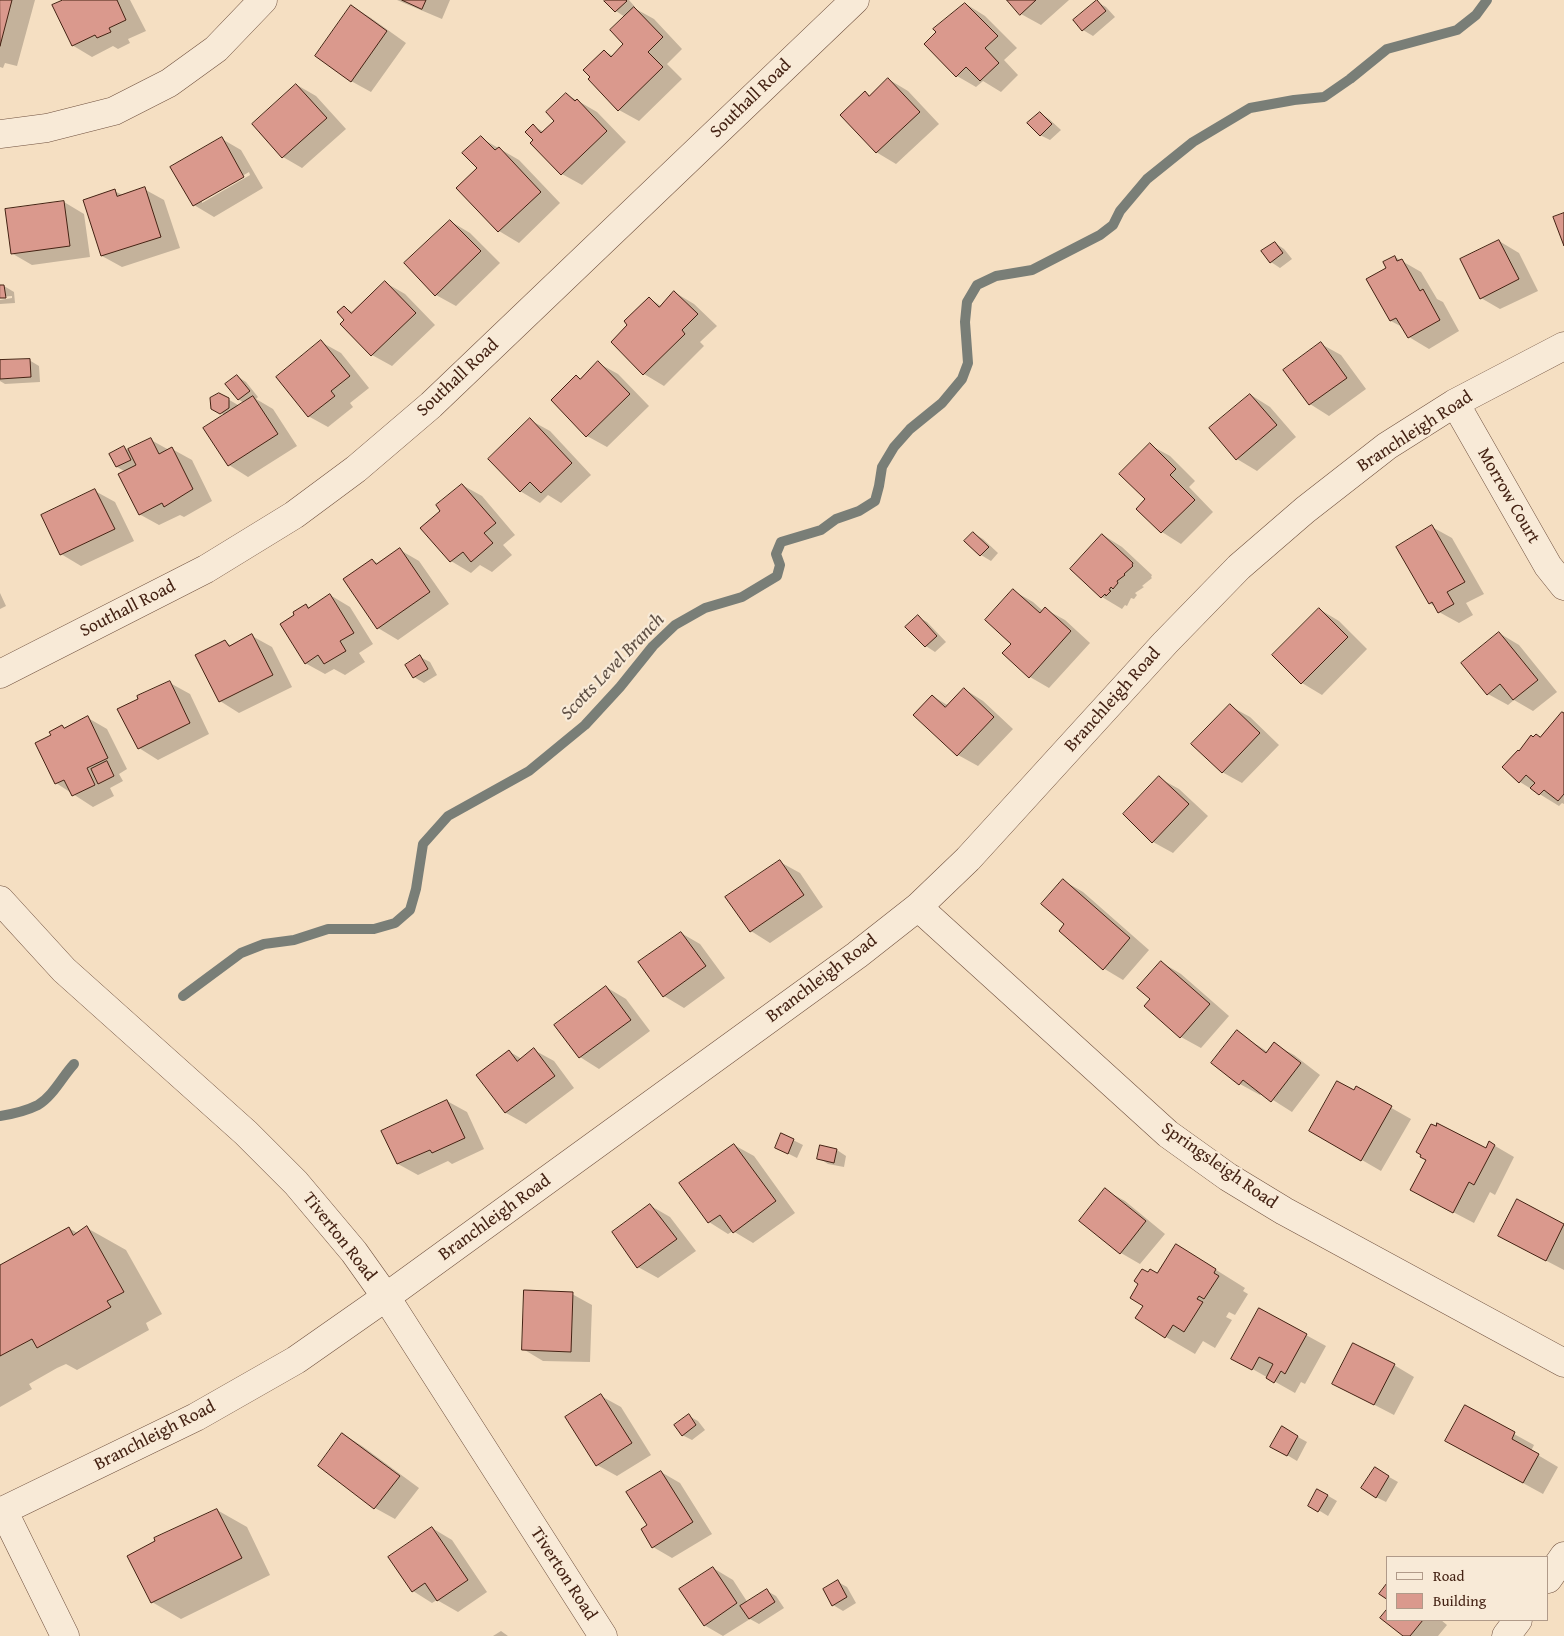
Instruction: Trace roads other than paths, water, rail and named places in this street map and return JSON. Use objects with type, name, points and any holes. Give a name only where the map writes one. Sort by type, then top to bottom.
[{"type":"street","points":[[0,134],[47,128],[114,111],[154,91],[169,83],[216,49],[263,0]]},
{"type":"street","name":"Southall Road","points":[[0,674],[206,569],[294,515],[356,469],[431,405],[855,0]]},
{"type":"street","name":"Branchleigh Road","points":[[2,1511],[196,1417],[296,1360],[386,1297],[849,961],[918,907],[968,859],[1165,643],[1239,568],[1304,510],[1387,446],[1455,403],[1564,346]]},
{"type":"street","name":"Morrow Court","points":[[1455,403],[1548,566],[1564,586]]},
{"type":"street","name":"Tiverton Road","points":[[0,900],[64,970],[246,1133],[296,1183],[354,1252],[386,1297],[603,1636]]},
{"type":"street","name":"Springsleigh Road","points":[[918,907],[1168,1134],[1220,1172],[1284,1211],[1564,1363]]},
{"type":"street","points":[[2,1511],[65,1636]]},
{"type":"street","points":[[1549,1578],[1564,1556]]},
{"type":"street","points":[[1506,1636],[1517,1621]]},
{"type":"waterway","name":"Scotts Level Branch","points":[[183,996],[241,953],[264,944],[294,940],[328,929],[374,929],[395,923],[410,910],[416,889],[423,844],[448,816],[529,771],[585,725],[620,687],[653,646],[675,625],[705,608],[742,597],[777,576],[780,565],[776,554],[781,542],[821,530],[836,519],[859,511],[875,501],[882,467],[894,447],[910,429],[942,403],[962,379],[968,363],[965,322],[967,302],[977,285],[996,276],[1032,270],[1100,235],[1113,225],[1120,211],[1147,179],[1193,142],[1250,108],[1324,97],[1387,49],[1457,30],[1476,15],[1487,0]]},
{"type":"waterway","name":"Scotts Level Branch","points":[[0,1116],[38,1105],[53,1092],[74,1064]]}]
